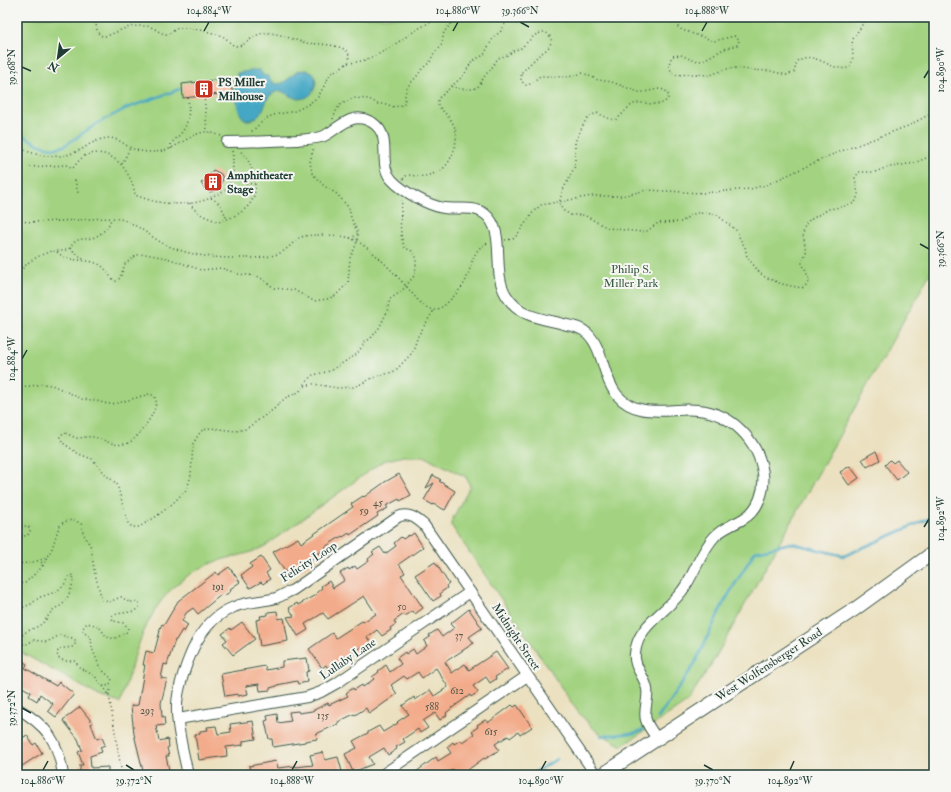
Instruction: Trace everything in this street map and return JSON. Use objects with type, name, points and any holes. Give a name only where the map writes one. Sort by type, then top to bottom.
[{"type":"main road","name":"West Wolfensberger Road","points":[[602,775],[855,609],[934,552]]},
{"type":"street","points":[[225,139],[274,142],[319,138],[348,120],[362,118],[370,121],[377,126],[382,133],[385,142],[387,173],[389,177],[400,187],[439,207],[448,209],[478,210],[485,214],[493,223],[498,241],[499,279],[508,298],[525,314],[576,327],[588,334],[600,355],[610,384],[616,395],[623,401],[630,406],[645,410],[692,409],[716,414],[732,423],[747,435],[760,461],[763,476],[762,493],[755,508],[744,518],[721,530],[714,537],[683,590],[673,602],[646,627],[639,638],[634,659],[644,677],[648,692],[645,718],[657,738]]},
{"type":"street","name":"Felicity Loop","points":[[188,775],[178,719],[177,697],[193,646],[216,617],[234,606],[276,598],[293,590],[398,517],[402,515],[412,516]]},
{"type":"street","name":"Midnight Street","points":[[412,516],[424,525],[596,775]]},
{"type":"street","name":"Lullaby Lane","points":[[178,719],[293,700],[322,692],[470,592]]},
{"type":"street","points":[[382,775],[527,676]]},
{"type":"street","points":[[17,708],[41,725],[50,735],[58,749],[63,775]]},
{"type":"path","points":[[96,17],[96,30],[103,36],[109,36],[135,26],[150,26],[166,34],[184,28],[217,34],[225,37],[232,45],[236,46],[246,42],[258,34],[266,33],[306,43],[328,44],[338,47],[349,54],[350,57],[348,63]]},
{"type":"path","points":[[249,132],[273,115],[295,111],[307,105],[318,97],[332,73],[348,63],[359,63],[372,58],[425,25],[444,17]]},
{"type":"path","points":[[332,121],[337,108],[342,103],[353,98],[368,99],[378,104],[386,104],[394,108],[403,105],[405,102],[407,87],[430,62],[434,53],[441,46],[444,32],[456,18],[463,17]]},
{"type":"path","points":[[504,17],[505,25]]},
{"type":"path","points":[[17,387],[50,384],[82,399],[108,404],[118,403],[149,394],[156,397],[156,406],[149,420],[136,437],[128,443],[116,445],[94,437],[78,438],[66,433],[60,437],[63,444],[79,454],[92,459],[107,476],[116,482],[121,492],[128,522],[131,526],[136,527],[150,521],[167,508],[187,489],[191,475],[193,444],[201,431],[210,428],[236,431],[246,429],[274,409],[285,398],[298,393],[313,375],[330,371],[359,353],[365,342],[371,338],[379,328],[387,312],[390,298],[402,291],[415,275],[417,259],[414,253],[405,248],[401,237],[400,210],[402,197],[400,187],[402,180],[407,175],[424,176],[441,170],[453,152],[456,142],[454,128],[447,114],[438,105],[437,101],[439,97],[465,74],[472,61],[484,55],[487,48],[505,25],[509,17]]},
{"type":"path","points":[[683,17],[677,23],[678,27],[682,30],[714,40],[734,36],[739,41],[737,45],[724,49],[701,61],[692,60],[681,55],[673,56],[670,61],[670,66],[672,73],[677,75],[710,75],[727,69],[736,68],[770,71],[788,75],[794,72],[796,64],[799,60],[809,57],[838,68],[848,68],[852,63],[854,53],[852,44],[853,39],[856,32],[867,17]]},
{"type":"path","points":[[451,86],[460,89],[477,88],[498,58],[508,55],[525,45],[535,35],[544,32],[550,35],[551,42],[547,50],[539,55],[521,73],[521,81],[526,85],[542,76],[572,77],[583,73],[598,80],[612,82],[638,92],[662,89],[667,92],[668,97],[663,103],[633,104],[616,119],[610,119],[597,113],[588,118],[575,142],[574,166],[562,192],[560,201],[561,208],[569,214],[584,215],[608,228],[641,232],[646,232],[658,223],[682,222],[696,213],[716,214],[737,231],[745,247],[747,258],[760,273],[765,277],[782,284],[802,288],[806,286],[808,280],[808,276],[802,263],[806,252],[803,232],[809,221],[829,209],[835,209],[855,202],[858,198],[855,178],[858,172],[875,172],[885,168],[914,163],[934,155]]},
{"type":"path","points":[[204,96],[207,132]]},
{"type":"path","points":[[171,149],[171,143],[180,135],[187,124],[189,113],[188,98]]},
{"type":"path","points":[[17,221],[47,222],[111,218],[124,220],[164,244],[174,248],[202,255],[224,258],[256,257],[281,253],[300,238],[304,237],[330,235],[341,236],[357,241],[370,250],[422,303],[428,308],[434,310],[443,307],[460,289],[468,276],[478,249],[484,245],[515,237],[537,207],[541,205],[603,195],[621,196],[651,189],[702,193],[750,189],[766,185],[831,155],[908,126],[934,112]]},
{"type":"path","points":[[17,147],[33,154],[54,157],[75,152],[92,143],[106,138],[116,139],[131,147],[148,152],[171,149],[186,141],[193,135],[207,132],[225,139]]},
{"type":"path","points":[[70,248],[84,260],[103,266],[112,279],[116,281],[121,277],[123,266],[127,262],[137,255],[145,254],[167,258],[201,270],[222,268],[240,275],[257,276],[274,288],[294,290],[311,300],[319,301],[335,296],[348,283],[350,258],[357,241],[358,233],[352,221],[348,206],[336,192],[325,188],[312,173],[310,164],[311,158],[316,141],[319,138]]},
{"type":"path","points":[[122,164],[131,147]]},
{"type":"path","points":[[30,167],[66,165],[73,168],[86,156],[97,154],[106,155],[122,164],[132,180],[135,195],[159,202],[190,203],[211,198],[227,189],[233,176],[232,169],[234,160],[231,147],[241,152],[247,158],[252,168],[255,184],[254,194],[248,206],[240,214],[219,222],[203,216],[191,206],[190,203]]},
{"type":"path","points":[[233,176],[248,184],[255,184]]},
{"type":"path","points":[[75,180],[78,193]]},
{"type":"path","points":[[211,198],[220,205],[227,220]]},
{"type":"path","points":[[17,274],[29,262],[41,255],[51,252],[65,251],[78,240],[92,238],[109,226],[111,218]]},
{"type":"path","points":[[350,238],[358,233]]},
{"type":"path","points":[[57,252],[73,260],[84,260]]},
{"type":"path","points":[[305,386],[313,384],[338,388],[353,387],[370,379],[395,371],[412,353],[418,336],[434,310]]},
{"type":"path","points":[[17,584],[25,583],[43,566],[54,545],[59,527],[63,523],[72,520],[79,522],[82,525],[83,534],[91,547],[94,570],[102,600],[109,602],[120,597],[129,602],[136,601],[140,604],[140,607],[136,610],[121,612],[112,616],[114,621],[124,623],[128,628],[126,633],[115,638],[110,638],[105,635],[97,625],[87,623],[83,628],[83,632],[91,637],[92,648],[100,668],[112,678],[109,695],[122,775]]},
{"type":"path","points":[[17,528],[26,526],[30,528],[30,531],[28,535],[17,538]]},
{"type":"path","points":[[17,563],[26,564],[40,561],[48,556]]},
{"type":"path","points":[[40,561],[43,563],[43,566]]},
{"type":"path","points":[[17,610],[31,604],[42,596],[56,592],[70,575],[73,575],[74,578],[70,594],[66,602],[54,609],[40,625],[30,629],[22,635],[20,642],[24,645],[34,640],[45,642],[60,636],[73,638],[75,642],[74,646],[59,649],[57,653],[58,658],[64,661],[75,661],[83,670],[96,677],[109,695]]},
{"type":"path","points":[[103,686],[107,686],[112,683]]},
{"type":"green space","name":"Philip S. Miller Park","points":[[17,17],[934,17],[934,266],[714,660],[687,702],[622,746],[596,731],[578,712],[451,525],[452,520],[470,486],[466,477],[424,456],[403,456],[383,461],[265,546],[258,550],[212,563],[185,577],[157,606],[140,642],[120,703],[99,696],[17,650]]},
{"type":"water","points":[[260,70],[262,74],[268,76],[275,84],[279,84],[287,80],[298,71],[306,70],[314,74],[316,84],[311,94],[301,99],[279,91],[276,92],[268,98],[259,115],[250,120],[245,119],[239,111],[233,78],[237,78],[237,73]]},
{"type":"building","name":"PS Miller Milhouse","points":[[230,78],[233,97],[221,99],[221,94],[183,98],[182,84]]},
{"type":"building","name":"Amphitheater Stage","points":[[213,170],[221,174],[223,179],[216,190],[210,192],[205,189],[201,183],[205,181]]},
{"type":"building","points":[[876,451],[880,460],[867,467],[862,459]]},
{"type":"building","points":[[890,460],[893,463],[897,460],[907,472],[897,480],[885,465]]},
{"type":"building","points":[[850,466],[859,478],[849,485],[840,472]]},
{"type":"building","points":[[399,474],[411,495],[386,506],[388,508],[377,514],[378,516],[350,535],[349,533],[343,537],[342,536],[325,547],[326,548],[308,561],[310,564],[299,570],[298,568],[287,575],[273,552],[298,538],[301,543],[353,507],[351,504]]},
{"type":"building","points":[[433,475],[441,480],[439,481],[455,491],[445,510],[424,500],[434,483],[426,488]]},
{"type":"building","points":[[414,533],[423,547],[399,564],[405,573],[401,575],[423,608],[415,614],[413,611],[405,616],[404,614],[394,621],[396,624],[390,628],[391,630],[382,636],[377,630],[367,637],[371,643],[363,648],[361,647],[344,658],[338,663],[340,665],[330,672],[326,665],[322,668],[309,649],[332,633],[336,638],[362,621],[363,622],[376,614],[364,596],[328,619],[323,613],[305,624],[308,630],[298,636],[287,617],[294,616],[289,608],[297,603],[298,605],[317,594],[316,593],[322,588],[321,586],[329,581],[333,588],[345,580],[340,573],[355,566],[357,569],[369,561],[368,559],[374,554],[372,552],[380,547],[385,554],[396,546],[394,543],[401,537],[403,539]]},
{"type":"building","points":[[261,557],[270,570],[266,573],[270,579],[263,584],[261,582],[250,588],[241,575],[252,567],[250,564]]},
{"type":"building","points":[[435,562],[449,584],[446,586],[447,588],[440,593],[441,596],[433,601],[415,575]]},
{"type":"building","points":[[229,567],[240,582],[230,589],[231,591],[224,596],[222,594],[198,614],[193,608],[186,613],[182,621],[188,625],[184,632],[182,630],[175,640],[167,665],[164,664],[161,678],[167,679],[161,703],[162,717],[164,716],[165,725],[156,726],[159,741],[168,739],[169,747],[167,748],[169,756],[166,756],[170,775],[144,775],[134,734],[131,706],[138,705],[146,651],[154,653],[162,624],[164,625],[178,601],[216,572],[218,575]]},
{"type":"building","points":[[469,609],[482,628],[469,637],[474,643],[445,662],[452,673],[465,664],[469,670],[496,652],[508,669],[495,677],[496,679],[490,683],[486,677],[473,686],[478,692],[471,697],[470,695],[456,705],[440,720],[435,713],[423,721],[428,728],[420,733],[418,729],[403,739],[405,742],[396,747],[397,749],[388,755],[384,748],[369,757],[373,764],[353,772],[345,754],[357,748],[353,741],[379,726],[383,732],[398,723],[397,722],[409,714],[402,706],[414,697],[415,700],[430,690],[434,696],[448,687],[436,668],[422,678],[418,672],[407,679],[404,676],[391,685],[397,694],[369,714],[366,708],[355,715],[354,714],[338,722],[338,724],[316,734],[317,739],[273,747],[272,739],[269,739],[265,721],[268,720],[267,716],[277,714],[278,723],[291,721],[289,712],[298,711],[299,713],[312,711],[328,703],[329,705],[348,696],[346,693],[353,688],[354,690],[362,685],[363,687],[374,679],[372,677],[386,665],[390,672],[401,664],[397,658],[405,652],[406,654],[413,649],[416,654],[427,646],[424,641],[430,637],[429,635],[437,630],[442,637],[454,628],[450,624]]},
{"type":"building","points":[[277,611],[278,619],[284,618],[288,641],[260,646],[256,620],[261,619],[260,616],[268,615],[268,612]]},
{"type":"building","points":[[242,622],[255,639],[233,655],[223,643],[227,640],[222,634],[230,628],[231,630]]},
{"type":"building","points":[[17,658],[27,664],[25,668],[56,686],[59,682],[74,694],[56,717],[48,711],[53,704],[40,694],[37,701],[29,696],[31,692],[17,684]]},
{"type":"building","points":[[307,658],[309,671],[306,672],[307,682],[298,684],[297,681],[277,685],[270,688],[270,690],[260,691],[259,684],[246,686],[248,694],[225,696],[221,674],[265,666],[266,670],[282,667],[282,661]]},
{"type":"building","points":[[512,705],[514,707],[517,705],[532,727],[520,735],[518,732],[510,738],[508,736],[495,744],[499,750],[485,759],[484,758],[461,775],[458,775],[453,769],[444,775],[412,775],[436,757],[438,761],[451,753],[447,747],[453,742],[454,744],[461,740],[462,742],[474,734],[472,731],[478,727],[477,725],[485,720],[489,722]]},
{"type":"building","points":[[80,707],[92,722],[91,724],[97,739],[102,737],[105,745],[100,747],[102,752],[90,756],[91,768],[108,767],[108,775],[80,775],[80,765],[83,765],[78,752],[82,750],[78,739],[63,720]]},
{"type":"building","points":[[253,721],[256,739],[243,741],[243,745],[226,747],[227,756],[199,760],[195,735],[200,734],[200,731],[208,730],[207,727],[216,726],[218,734],[231,732],[230,724]]},
{"type":"building","points":[[27,735],[33,745],[36,743],[42,753],[19,768],[17,765],[17,746],[21,743],[19,740]]},
{"type":"building","points":[[323,752],[325,760],[338,757],[343,775],[251,775],[249,766],[276,761],[278,768],[313,765],[310,755]]},
{"type":"waterway","points":[[17,132],[38,144],[47,147],[56,148],[64,146],[98,123],[127,108],[180,89]]},
{"type":"waterway","points":[[658,718],[694,665],[723,604],[755,551],[791,543],[844,556],[930,518]]},
{"type":"waterway","points":[[601,736],[634,733],[643,730]]},
{"type":"waterway","points":[[530,775],[557,759]]},
{"type":"place","name":"PS Miller Milhouse","points":[[204,89]]},
{"type":"place","name":"Amphitheater Stage","points":[[213,182]]}]
